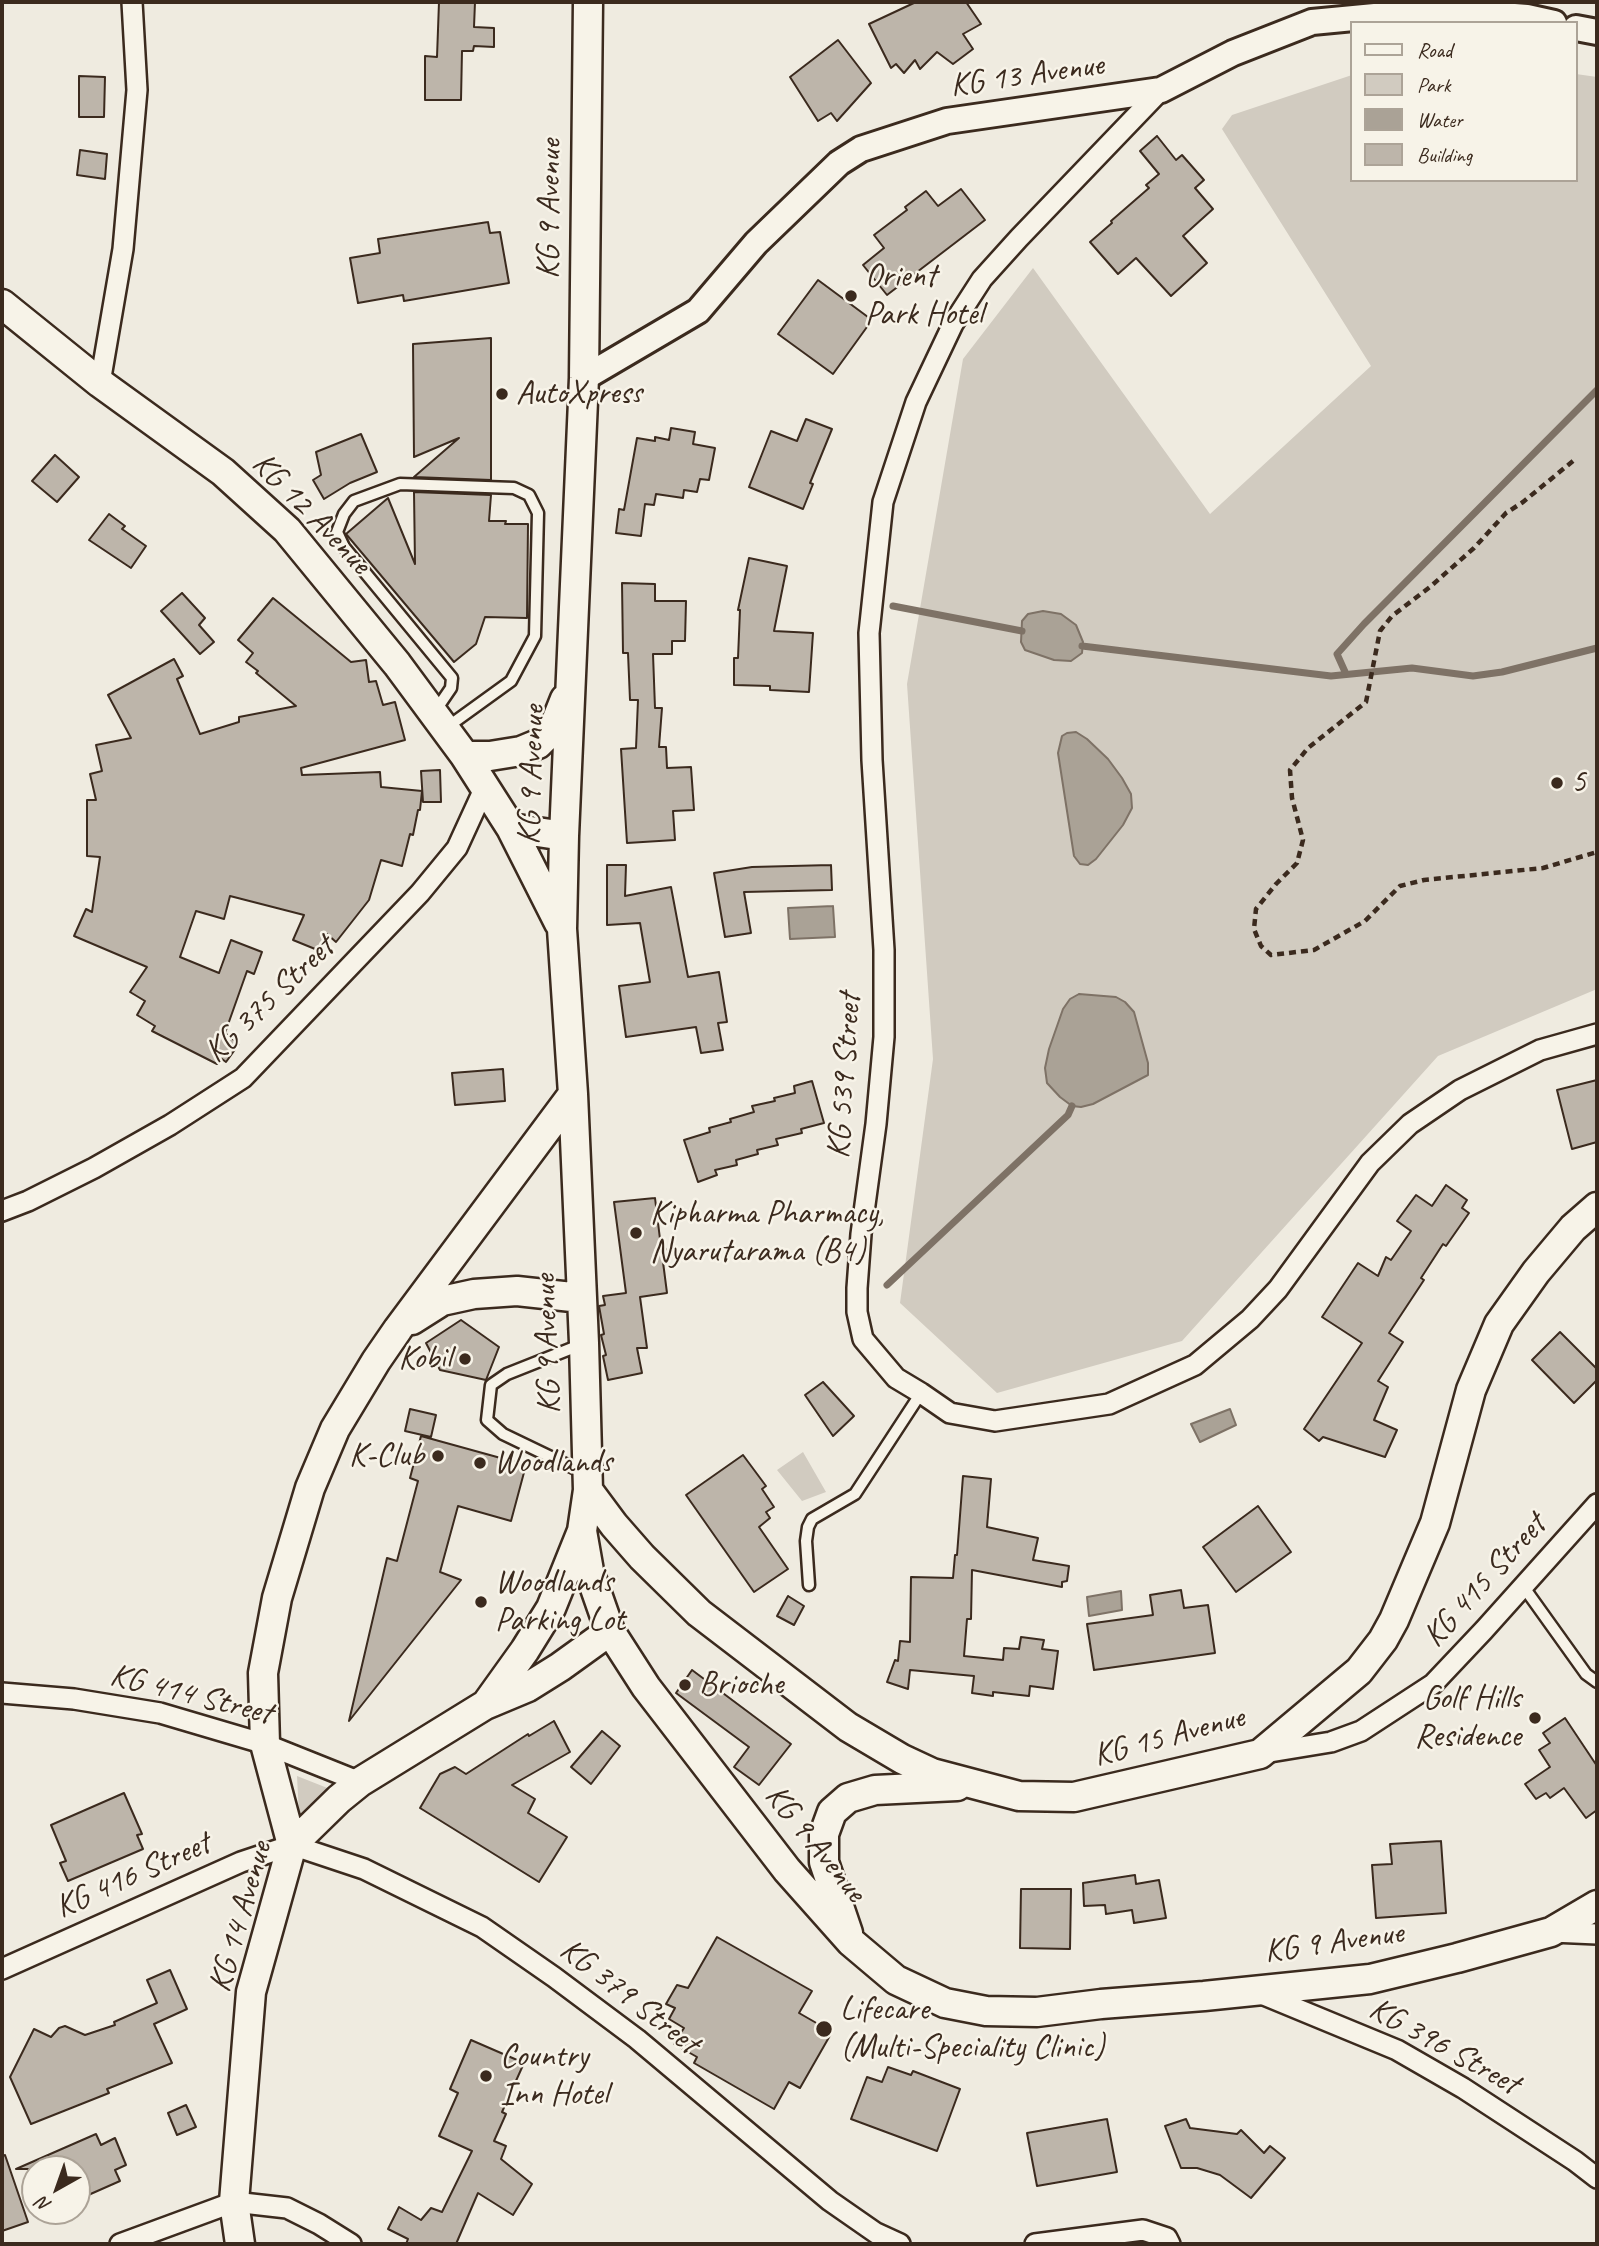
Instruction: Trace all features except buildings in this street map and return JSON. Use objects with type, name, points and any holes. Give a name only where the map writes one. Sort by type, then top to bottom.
[{"type":"main road","name":"KG 9 Avenue","points":[[588,2],[584,378],[562,929],[573,1094],[584,1343],[588,1482],[582,1531],[589,1571],[610,1631],[654,1698],[787,1870],[851,1942],[896,1980],[945,2003],[986,2011],[1037,2012],[1370,1979],[1551,1932],[1597,1905]]},
{"type":"main road","name":"KG 12 Avenue","points":[[2,304],[100,383],[223,472],[287,530],[397,664],[465,756],[511,828],[562,929]]},
{"type":"main road","points":[[465,756],[490,756],[521,751],[538,744],[553,729],[570,687]]},
{"type":"main road","points":[[511,828],[564,836]]},
{"type":"main road","points":[[292,1845],[265,1744],[263,1673],[277,1598],[310,1488],[335,1429],[398,1329],[573,1094]]},
{"type":"main road","name":"KG 15 Avenue","points":[[588,1482],[614,1525],[699,1613],[848,1727],[902,1759],[932,1773],[1019,1797],[1074,1797],[1260,1754],[1359,1671],[1383,1640],[1435,1523],[1471,1390],[1499,1324],[1536,1272],[1573,1228],[1597,1207]]},
{"type":"main road","points":[[398,1329],[442,1301],[474,1294],[517,1291],[581,1298]]},
{"type":"main road","name":"KG 14 Avenue","points":[[485,1705],[525,1650],[551,1608],[582,1531]]},
{"type":"main road","name":"KG 14 Avenue","points":[[240,2244],[234,2202],[251,1992],[292,1845],[339,1798],[360,1782],[485,1705],[528,1687],[610,1631]]},
{"type":"main road","points":[[851,1942],[824,1862],[824,1834],[832,1812],[848,1798],[875,1790],[975,1786]]},
{"type":"street","points":[[100,383],[123,249],[136,103],[132,2]]},
{"type":"street","name":"KG 13 Avenue","points":[[584,378],[698,311],[756,243],[839,163],[861,149],[947,121],[1160,90],[1233,53],[1312,22],[1437,6],[1545,21]]},
{"type":"street","points":[[1578,28],[1597,33]]},
{"type":"street","name":"KG 539 Street","points":[[1160,90],[982,279],[953,324],[916,402],[883,502],[869,633],[872,760],[884,950],[884,1037],[876,1124],[861,1234],[857,1312],[863,1339],[895,1378],[921,1392],[950,1413],[995,1420],[1109,1404],[1195,1365],[1250,1318],[1278,1289],[1370,1163],[1410,1124],[1460,1090],[1540,1049],[1597,1034]]},
{"type":"street","name":"KG 375 Street","points":[[2,1211],[72,1179],[170,1125],[243,1078],[420,892],[457,848],[485,787]]},
{"type":"street","name":"KG 415 Street","points":[[1260,1754],[1331,1742],[1361,1731],[1433,1685],[1597,1504]]},
{"type":"street","name":"KG 414 Street","points":[[2,1693],[74,1699],[160,1713],[265,1744],[360,1782]]},
{"type":"street","name":"KG 416 Street","points":[[2,1969],[241,1862],[292,1845]]},
{"type":"street","name":"KG 379 Street","points":[[292,1845],[364,1869],[482,1927],[636,2039],[830,2202],[876,2233],[900,2244]]},
{"type":"street","points":[[1551,1932],[1597,1934]]},
{"type":"street","name":"KG 396 Street","points":[[1250,1990],[1397,2050],[1463,2088],[1597,2178]]},
{"type":"street","points":[[120,2244],[234,2202],[287,2208],[351,2244]]},
{"type":"street","points":[[1035,2244],[1143,2230],[1167,2238],[1170,2244]]},
{"type":"lane","points":[[400,484],[514,488],[529,495],[538,513],[536,636],[511,681],[439,721],[452,678],[344,547],[337,532],[344,514],[354,501],[400,484]]},
{"type":"lane","points":[[584,1343],[506,1374],[491,1385],[488,1420],[503,1434],[588,1482]]},
{"type":"lane","points":[[809,1585],[806,1541],[812,1519],[849,1498],[859,1489],[921,1392]]},
{"type":"lane","points":[[1523,1585],[1586,1674],[1597,1682]]},
{"type":"path","points":[[1573,461],[1524,502],[1506,513],[1456,565],[1392,616],[1380,631],[1366,702],[1308,748],[1290,770],[1292,797],[1303,840],[1297,863],[1256,909],[1254,929],[1261,946],[1271,955],[1314,950],[1365,921],[1400,886],[1424,880],[1543,868],[1597,852]]},
{"type":"green space","points":[[1578,74],[1597,77],[1597,989],[1438,1056],[1182,1341],[997,1393],[900,1303],[933,1059],[907,684],[963,359],[1033,268],[1210,514],[1371,366],[1222,129],[1232,115],[1350,76],[1350,182],[1578,182]]},
{"type":"green space","points":[[803,1452],[826,1492],[802,1501],[777,1470]]},
{"type":"green space","points":[[297,1776],[335,1791],[300,1833]]},
{"type":"water","points":[[1043,611],[1061,614],[1076,625],[1083,642],[1082,653],[1071,661],[1054,660],[1025,650],[1021,642],[1022,621],[1028,614]]},
{"type":"water","points":[[1076,732],[1108,759],[1131,794],[1132,808],[1123,825],[1088,865],[1080,864],[1074,856],[1058,753],[1062,736]]},
{"type":"water","points":[[833,906],[835,937],[790,939],[788,908]]},
{"type":"water","points":[[1079,994],[1116,997],[1125,1002],[1134,1012],[1148,1063],[1148,1075],[1093,1104],[1081,1107],[1072,1106],[1047,1083],[1045,1068],[1063,1009],[1070,999]]},
{"type":"water","points":[[1230,1409],[1236,1425],[1200,1442],[1191,1424]]},
{"type":"water","points":[[1121,1591],[1122,1610],[1089,1616],[1087,1597]]},
{"type":"waterway","points":[[1346,674],[1337,654],[1597,390]]},
{"type":"waterway","points":[[893,606],[1022,631]]},
{"type":"waterway","points":[[1082,646],[1331,676],[1412,668],[1473,676],[1502,672],[1597,648]]},
{"type":"waterway","points":[[887,1285],[1068,1115],[1072,1106]]},
{"type":"place","name":"Orient Park Hotel","points":[[851,296]]},
{"type":"place","name":"AutoXpress","points":[[502,394]]},
{"type":"place","name":"5","points":[[1557,783]]},
{"type":"place","name":"Kipharma Pharmacy, Nyarutarama (B4)","points":[[636,1233]]},
{"type":"place","name":"Kobil","points":[[465,1359]]},
{"type":"place","name":"K-Club","points":[[438,1456]]},
{"type":"place","name":"Woodlands","points":[[480,1463]]},
{"type":"place","name":"Woodlands Parking Lot","points":[[481,1602]]},
{"type":"place","name":"Brioche","points":[[685,1685]]},
{"type":"place","name":"Golf Hills Residence","points":[[1535,1718]]},
{"type":"place","name":"Lifecare (Multi-Speciality Clinic)","points":[[824,2029]]},
{"type":"place","name":"Country Inn Hotel","points":[[486,2076]]}]
